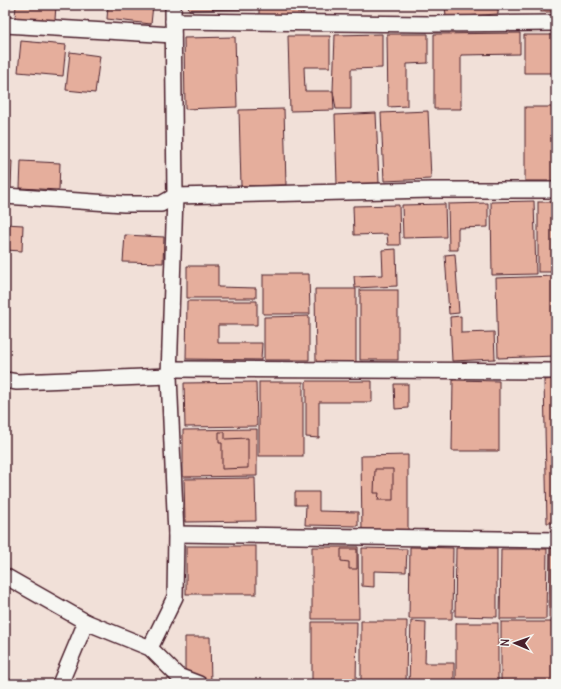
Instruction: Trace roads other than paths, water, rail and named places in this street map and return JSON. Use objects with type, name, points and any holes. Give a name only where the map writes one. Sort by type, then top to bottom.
[{"type":"street","points":[[150,648],[175,597],[176,534],[169,373],[175,196],[173,5]]},
{"type":"street","points":[[5,25],[173,28],[556,23]]},
{"type":"street","points":[[5,196],[124,204],[161,204],[175,196],[460,189],[556,190]]},
{"type":"street","points":[[5,380],[17,382],[169,373],[556,371]]},
{"type":"street","points":[[176,534],[556,540]]},
{"type":"street","points":[[5,576],[86,622],[150,648],[178,676],[199,684]]},
{"type":"street","points":[[60,684],[86,622]]}]
